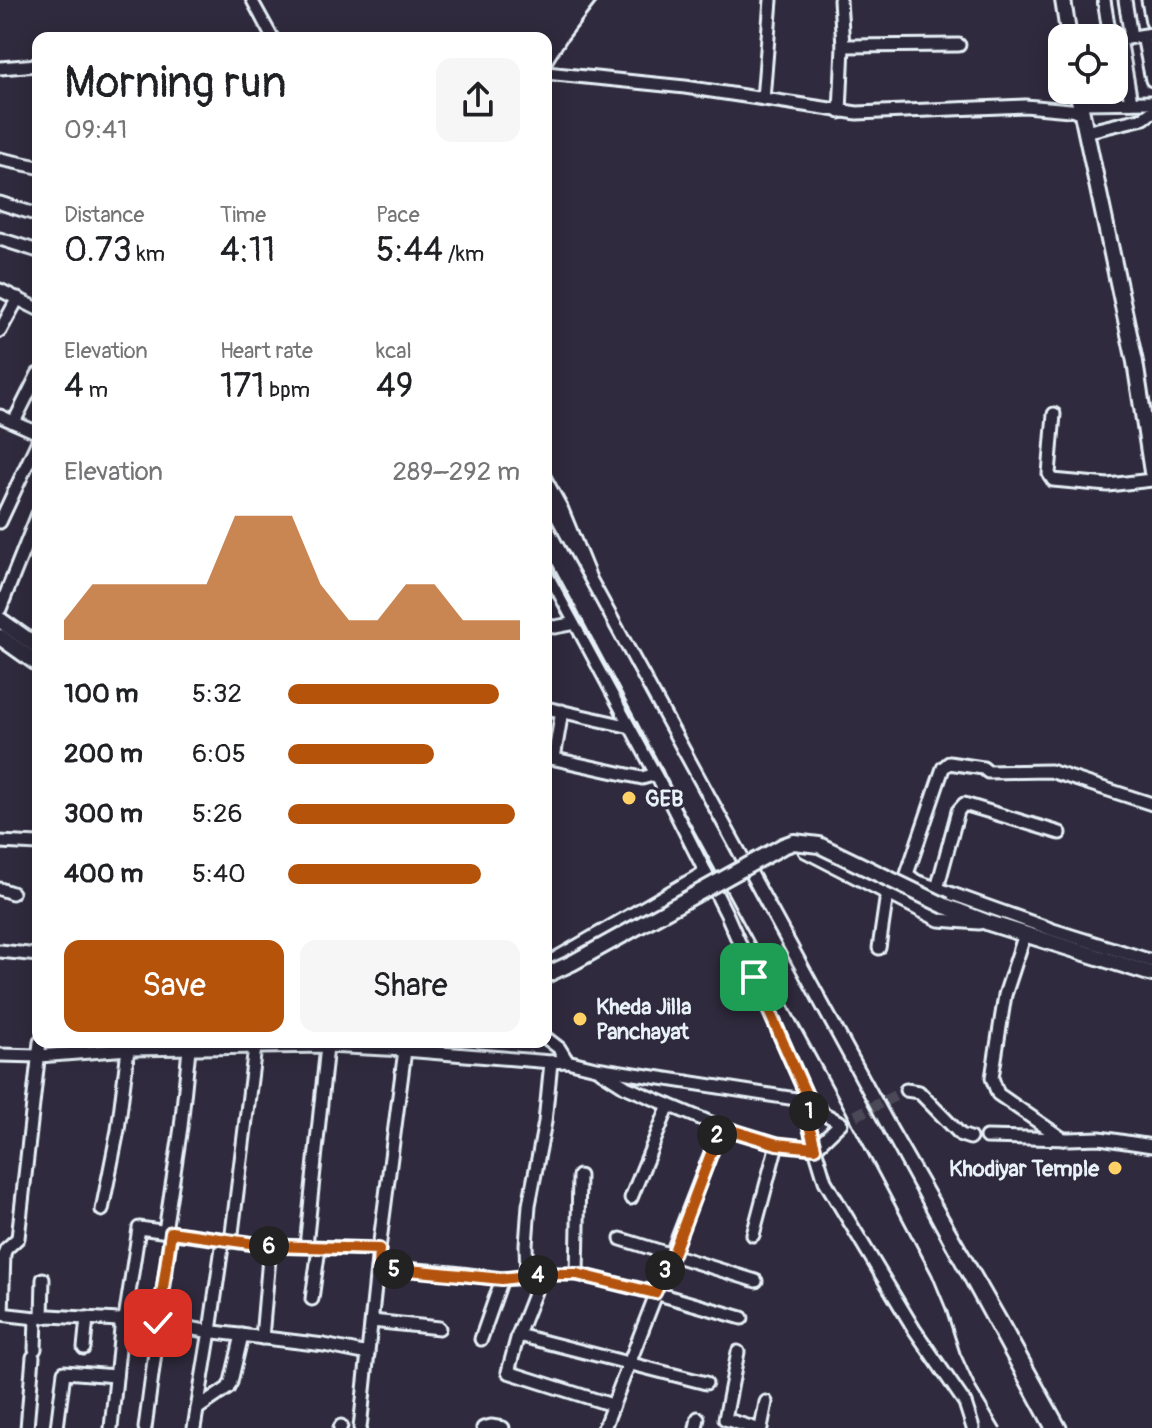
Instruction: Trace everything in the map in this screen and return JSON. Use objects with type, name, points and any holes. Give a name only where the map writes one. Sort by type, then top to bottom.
[{"type":"main road","points":[[1063,0],[1067,24]]},
{"type":"main road","points":[[1080,104],[1135,362],[1150,442],[1152,472]]},
{"type":"main road","points":[[0,620],[32,643]]},
{"type":"main road","points":[[0,637],[32,660]]},
{"type":"main road","points":[[552,972],[794,842],[819,845],[945,906],[989,923],[1152,974]]},
{"type":"street","points":[[763,99],[771,0]]},
{"type":"street","points":[[840,0],[843,46],[840,112]]},
{"type":"street","points":[[1104,0],[1120,24]]},
{"type":"street","points":[[1125,0],[1127,24]]},
{"type":"street","points":[[1148,0],[1152,22]]},
{"type":"street","points":[[1128,37],[1152,80]]},
{"type":"street","points":[[1128,37],[1131,102]]},
{"type":"street","points":[[843,46],[959,45]]},
{"type":"street","points":[[0,68],[32,65]]},
{"type":"street","points":[[552,74],[685,87],[840,112],[1048,104]]},
{"type":"street","points":[[1128,102],[1152,102]]},
{"type":"street","points":[[1085,132],[1144,118],[1152,112]]},
{"type":"street","points":[[0,159],[32,166]]},
{"type":"street","points":[[0,203],[32,213]]},
{"type":"street","points":[[0,239],[32,249]]},
{"type":"street","points":[[0,290],[32,306]]},
{"type":"street","points":[[0,331],[18,298]]},
{"type":"street","points":[[14,422],[32,386]]},
{"type":"street","points":[[1054,414],[1049,474],[1053,480],[1108,485],[1152,480]]},
{"type":"street","points":[[0,416],[32,430]]},
{"type":"street","points":[[0,522],[32,454]]},
{"type":"street","points":[[0,609],[32,529]]},
{"type":"street","points":[[552,579],[727,915],[809,1101],[809,1125],[825,1181],[914,1329],[965,1403],[973,1428]]},
{"type":"street","points":[[552,627],[576,623]]},
{"type":"street","points":[[552,709],[631,727]]},
{"type":"street","points":[[552,750],[562,711]]},
{"type":"street","points":[[552,758],[642,778],[656,774]]},
{"type":"street","points":[[1152,804],[1050,771],[988,772],[983,768],[949,763],[943,768],[907,874],[937,889],[1152,961]]},
{"type":"street","points":[[937,889],[958,811],[964,804],[1060,833]]},
{"type":"street","points":[[0,842],[32,844]]},
{"type":"street","points":[[805,851],[939,920],[989,923]]},
{"type":"street","points":[[552,961],[705,872]]},
{"type":"street","points":[[0,889],[12,893]]},
{"type":"street","points":[[879,948],[887,894]]},
{"type":"street","points":[[1025,934],[1005,995],[992,1078],[998,1094],[1063,1139]]},
{"type":"street","points":[[0,951],[32,954]]},
{"type":"street","points":[[552,1043],[567,1061]]},
{"type":"street","points":[[40,1048],[18,1238],[4,1251],[1,1314],[123,1319],[324,1345],[368,1354]]},
{"type":"street","points":[[0,1055],[39,1056],[97,1048]]},
{"type":"street","points":[[116,1048],[222,1048]]},
{"type":"street","points":[[194,1428],[227,1241],[255,1048]]},
{"type":"street","points":[[306,1246],[327,1048]]},
{"type":"street","points":[[366,1048],[567,1061],[809,1101],[841,1123],[815,1148],[777,1144],[721,1127],[626,1087],[596,1068]]},
{"type":"street","points":[[102,1210],[118,1130],[128,1049]]},
{"type":"street","points":[[145,1428],[189,1049]]},
{"type":"street","points":[[360,1428],[405,1050]]},
{"type":"street","points":[[527,1277],[529,1205],[545,1122],[551,1062]]},
{"type":"street","points":[[906,1090],[919,1092],[961,1135],[970,1138]]},
{"type":"street","points":[[631,1198],[669,1105]]},
{"type":"street","points":[[604,1428],[721,1127]]},
{"type":"street","points":[[986,1137],[1100,1138],[1152,1146]]},
{"type":"street","points":[[753,1235],[777,1144]]},
{"type":"street","points":[[577,1274],[579,1176]]},
{"type":"street","points":[[111,1428],[123,1319],[139,1228],[270,1246],[379,1249]]},
{"type":"street","points":[[621,1239],[756,1281]]},
{"type":"street","points":[[262,1338],[270,1246]]},
{"type":"street","points":[[312,1299],[319,1248]]},
{"type":"street","points":[[378,1267],[502,1279],[577,1274],[742,1318]]},
{"type":"street","points":[[542,1274],[518,1335],[508,1372],[612,1405]]},
{"type":"street","points":[[27,1428],[43,1279]]},
{"type":"street","points":[[481,1339],[502,1279]]},
{"type":"street","points":[[84,1348],[87,1318]]},
{"type":"street","points":[[372,1321],[439,1328]]},
{"type":"street","points":[[197,1409],[228,1388],[242,1335]]},
{"type":"street","points":[[518,1335],[706,1383]]},
{"type":"street","points":[[738,1352],[725,1419],[754,1428]]},
{"type":"street","points":[[57,1428],[64,1372],[116,1376]]},
{"type":"street","points":[[761,1428],[766,1402]]},
{"type":"street","points":[[485,1428],[503,1428]]},
{"type":"tunnel","points":[[841,1123],[906,1090]]},
{"type":"railway","points":[[245,0],[262,32]]},
{"type":"railway","points":[[259,0],[277,32]]},
{"type":"railway","points":[[552,64],[598,0]]},
{"type":"railway","points":[[552,477],[568,506],[597,577],[897,1126],[1068,1428]]},
{"type":"railway","points":[[552,522],[1044,1428]]},
{"type":"railway","points":[[552,570],[932,1275],[960,1353],[1000,1428]]},
{"type":"place","name":"GEB","points":[[629,798]]},
{"type":"place","name":"Kheda Jilla Panchayat","points":[[580,1019]]},
{"type":"place","name":"Khodiyar Temple","points":[[1115,1168]]},
{"type":"route","points":[[158,1323],[171,1232],[282,1247],[379,1249],[378,1267],[502,1279],[577,1274],[655,1293],[721,1127],[758,1140],[815,1148],[809,1125],[809,1101],[754,977]]}]
